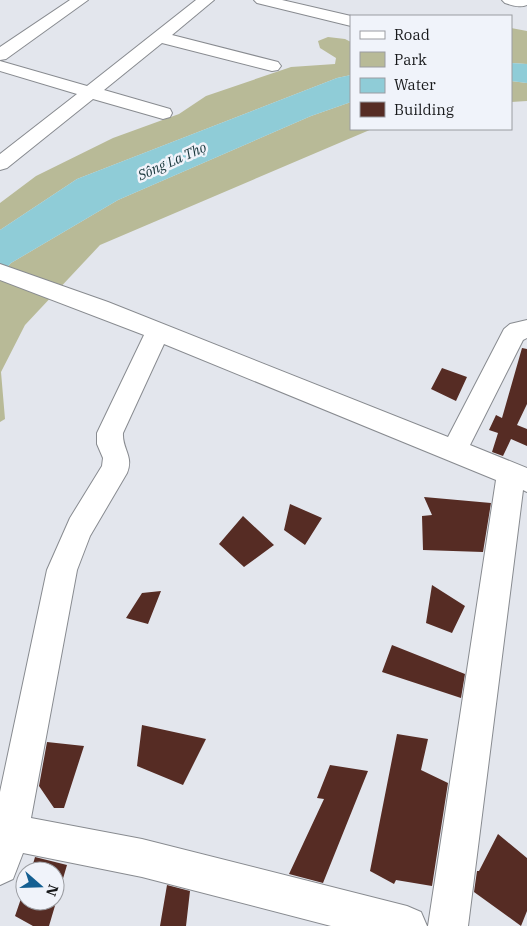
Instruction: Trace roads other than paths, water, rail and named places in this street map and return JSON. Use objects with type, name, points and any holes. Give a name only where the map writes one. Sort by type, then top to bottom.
[{"type":"street","points":[[0,56],[80,0]]},
{"type":"street","points":[[0,164],[206,0]]},
{"type":"street","points":[[262,0],[350,21]]},
{"type":"street","points":[[159,37],[272,66]]},
{"type":"street","points":[[0,66],[163,113]]},
{"type":"street","points":[[9,275],[158,331],[519,477],[448,926]]},
{"type":"street","points":[[454,451],[513,335],[518,330],[527,329]]},
{"type":"street","points":[[158,331],[110,434],[109,442],[116,455],[117,464],[112,477],[75,536],[62,570],[5,849],[142,858],[407,926]]},
{"type":"water","points":[[512,63],[527,64],[527,83],[512,81]]},
{"type":"water","name":"Sông La Thọ","points":[[350,75],[350,102],[311,116],[118,200],[11,263],[0,275],[0,230],[77,179],[337,78]]}]
